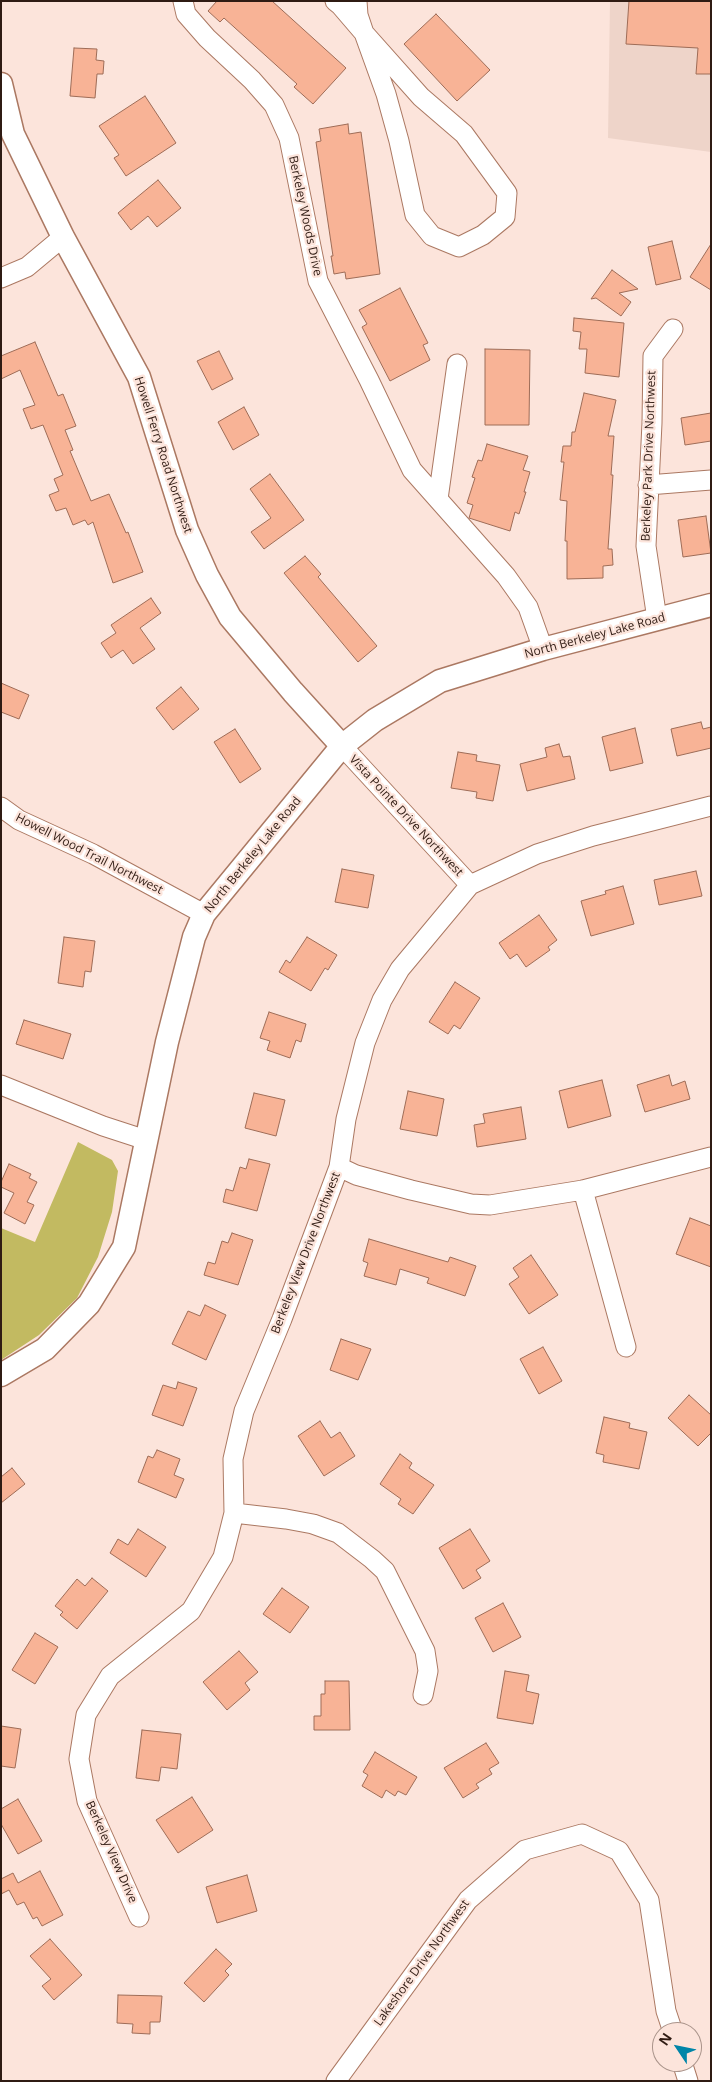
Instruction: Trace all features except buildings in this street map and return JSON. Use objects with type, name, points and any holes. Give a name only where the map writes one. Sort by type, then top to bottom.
[{"type":"street","name":"Berkeley Woods Drive","points":[[183,1],[186,14],[207,38],[252,80],[274,105],[289,138],[318,281],[369,380],[412,470],[506,576],[528,607],[543,650]]},
{"type":"street","points":[[335,1],[364,32],[421,97],[464,134],[507,193],[505,217],[483,235],[459,247],[432,236],[415,216],[399,141],[386,94],[364,32],[358,14],[357,1]]},
{"type":"street","name":"Howell Ferry Road Northwest","points":[[1,84],[13,134],[63,237],[139,376],[187,530],[207,576],[230,617],[293,692],[342,746]]},
{"type":"street","points":[[1,278],[27,267],[63,237]]},
{"type":"street","name":"Berkeley Park Drive Northwest","points":[[657,619],[646,546],[653,356],[673,329]]},
{"type":"street","points":[[438,499],[457,364]]},
{"type":"street","points":[[648,485],[711,480]]},
{"type":"street","name":"North Berkeley Lake Road","points":[[1,1375],[44,1349],[89,1304],[124,1246],[174,1014],[194,937],[204,914],[342,746],[375,720],[440,682],[543,650],[711,605]]},
{"type":"street","name":"Vista Pointe Drive Northwest","points":[[342,746],[470,885]]},
{"type":"street","name":"Berkeley View Drive Northwest","points":[[250,1396],[282,1318],[339,1167],[346,1119],[365,1043],[382,1000],[400,969],[470,885],[537,854],[593,836],[711,806]]},
{"type":"street","name":"Howell Wood Trail Northwest","points":[[1,807],[18,820],[93,854],[204,914]]},
{"type":"street","points":[[1,1085],[103,1126],[146,1140]]},
{"type":"street","points":[[339,1167],[356,1175],[471,1204],[490,1205],[583,1190],[711,1157]]},
{"type":"street","points":[[583,1190],[626,1347]]},
{"type":"street","name":"Berkeley View Drive","points":[[139,1917],[87,1801],[79,1759],[86,1715],[110,1676],[191,1611],[223,1557],[234,1513],[233,1459],[244,1411],[250,1396]]},
{"type":"street","points":[[234,1513],[313,1524],[338,1533],[385,1571],[425,1651],[428,1672],[423,1695]]},
{"type":"street","name":"Lakeshore Drive Northwest","points":[[336,2081],[468,1900],[525,1850],[582,1834],[619,1851],[649,1900],[666,2011],[670,2022]]},
{"type":"shaded area","points":[[610,1],[711,1],[711,152],[608,138]]},
{"type":"shaded area","points":[[78,1142],[112,1160],[118,1171],[112,1212],[98,1257],[77,1298],[39,1335],[1,1360],[1,1228],[35,1242]]}]
